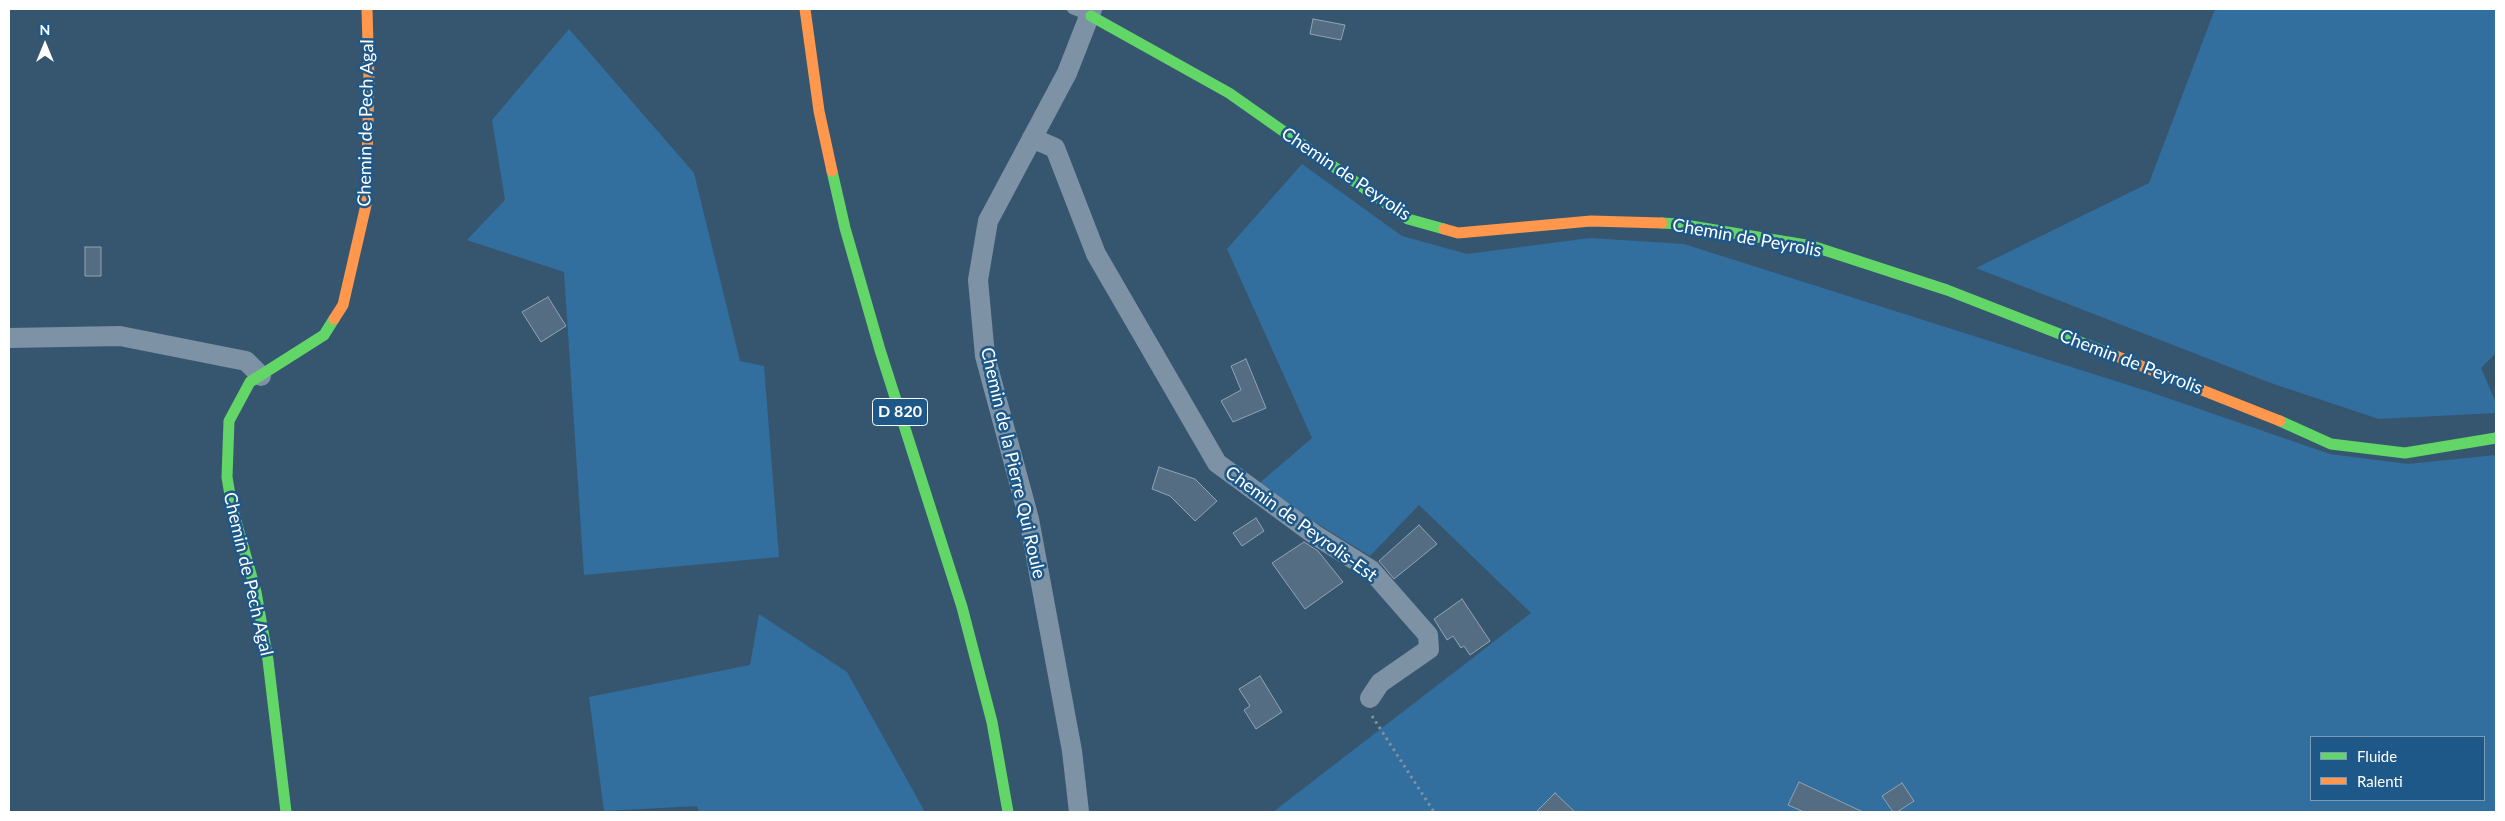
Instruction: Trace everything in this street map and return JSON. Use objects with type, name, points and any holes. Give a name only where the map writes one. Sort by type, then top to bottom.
[{"type":"street","name":"Chemin de Pech Agal","points":[[286,812],[268,660],[258,602],[232,507],[227,478],[229,421],[250,382],[324,335],[344,305],[366,205],[369,80],[367,9]]},
{"type":"street","name":"D 820","points":[[805,9],[819,111],[845,228],[880,350],[962,607],[992,722],[1008,812]]},
{"type":"street","name":"Chemin de la Pierre Qui Roule","points":[[1079,812],[1072,751],[1029,520],[985,356],[978,280],[988,221],[1067,73],[1092,12]]},
{"type":"street","name":"Chemin de Peyrolis","points":[[1092,12],[1229,93],[1408,219],[1458,233],[1591,221],[1679,224],[1812,246],[1947,290],[2244,406],[2331,444],[2405,452],[2496,438]]},
{"type":"street","name":"Chemin de Peyrolis-Est","points":[[1032,138],[1055,148],[1096,254],[1217,463],[1315,535],[1371,570],[1428,635],[1429,649],[1380,683],[1370,698]]},
{"type":"street","points":[[9,338],[120,336],[246,361],[261,376]]},
{"type":"lane","points":[[1072,9],[1092,12]]},
{"type":"path","points":[[1370,698],[1372,719],[1434,812]]},
{"type":"shaded area","points":[[2215,9],[2496,9],[2496,353],[2481,368],[2496,403],[2496,413],[2379,419],[2268,382],[1976,268],[2149,183]]},
{"type":"shaded area","points":[[569,29],[694,173],[740,361],[764,366],[779,557],[584,575],[564,272],[467,240],[505,200],[492,120]]},
{"type":"shaded area","points":[[1302,164],[1402,236],[1467,254],[1590,238],[1684,244],[2150,392],[2330,454],[2408,464],[2496,455],[2496,812],[1273,812],[1531,613],[1419,505],[1370,556],[1256,486],[1312,438],[1227,249]]},
{"type":"shaded area","points":[[759,614],[847,672],[925,812],[699,812],[697,806],[604,811],[589,697],[750,665]]},
{"type":"building","points":[[1313,19],[1345,25],[1341,40],[1310,34]]},
{"type":"building","points":[[85,247],[101,247],[101,276],[85,276]]},
{"type":"building","points":[[548,297],[566,326],[541,342],[522,312]]},
{"type":"building","points":[[1246,359],[1266,408],[1233,422],[1221,401],[1241,390],[1231,366]]},
{"type":"building","points":[[1159,467],[1195,479],[1217,501],[1195,521],[1170,496],[1152,489]]},
{"type":"building","points":[[1256,518],[1264,531],[1242,546],[1233,533]]},
{"type":"building","points":[[1419,525],[1437,544],[1394,579],[1379,561]]},
{"type":"building","points":[[1304,542],[1318,551],[1343,582],[1305,609],[1272,563]]},
{"type":"building","points":[[1462,599],[1490,641],[1470,655],[1464,646],[1461,648],[1453,636],[1447,640],[1434,619]]},
{"type":"building","points":[[1260,676],[1282,712],[1256,729],[1244,710],[1250,706],[1239,689]]},
{"type":"building","points":[[1799,782],[1863,812],[1804,812],[1788,805]]},
{"type":"building","points":[[1902,783],[1914,801],[1897,812],[1893,812],[1882,796]]},
{"type":"building","points":[[1555,793],[1575,812],[1536,812]]},
{"type":"traffic: fast","points":[[1091,16],[1229,93],[1408,219],[1444,229]]},
{"type":"traffic: fast","points":[[832,171],[845,228],[880,350],[962,607],[992,722],[1008,812]]},
{"type":"traffic: fast","points":[[1662,223],[1679,224],[1812,246],[1947,290],[2111,354]]},
{"type":"traffic: fast","points":[[286,812],[268,660],[256,592],[232,507],[227,477],[229,421],[250,382],[324,335],[334,319]]},
{"type":"traffic: fast","points":[[2280,421],[2331,444],[2405,453],[2496,438]]},
{"type":"traffic: slow","points":[[334,319],[343,305],[366,205],[369,80],[367,9]]},
{"type":"traffic: slow","points":[[805,9],[819,111],[832,171]]},
{"type":"traffic: slow","points":[[1444,229],[1458,233],[1591,221],[1662,223]]},
{"type":"traffic: slow","points":[[2111,354],[2280,421]]}]
